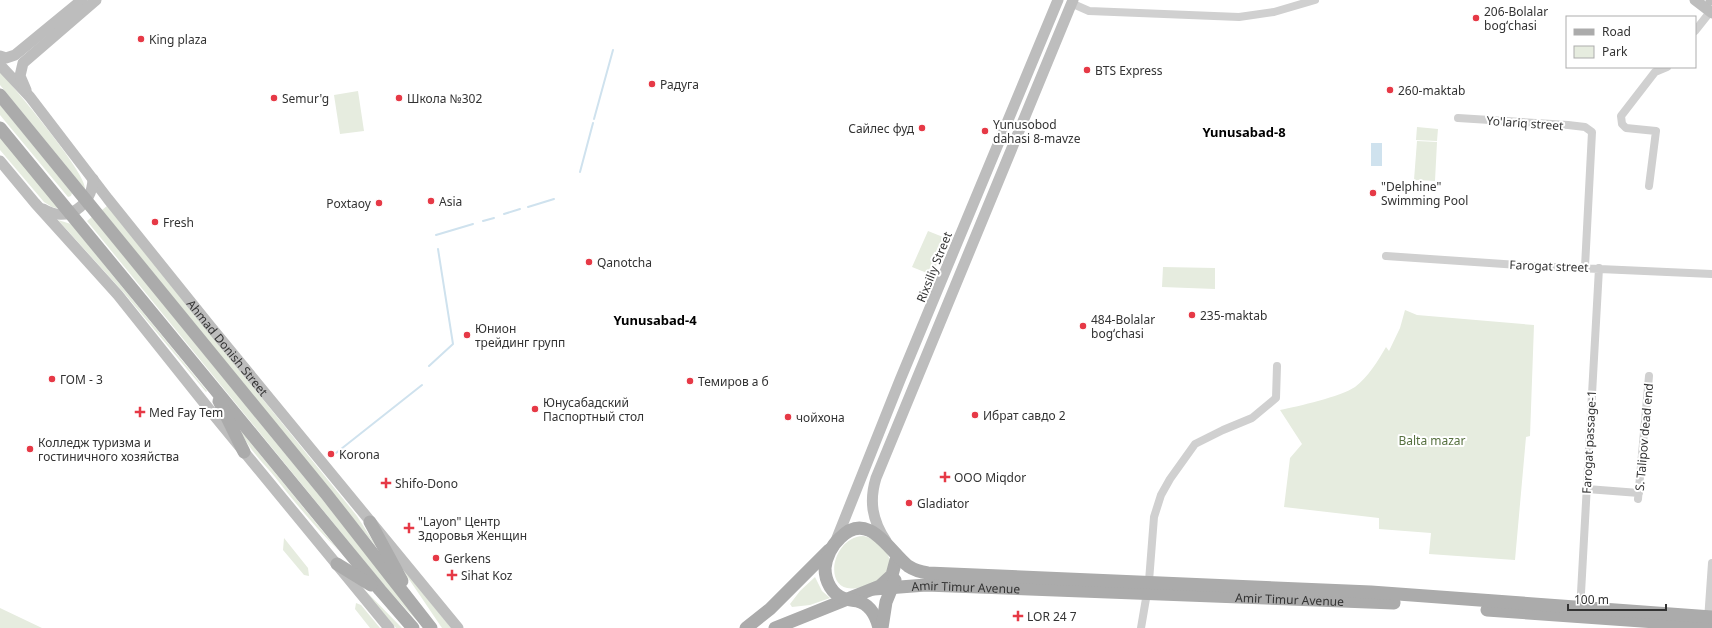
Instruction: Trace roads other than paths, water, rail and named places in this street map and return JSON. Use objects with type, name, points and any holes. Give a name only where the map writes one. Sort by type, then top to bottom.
[{"type":"main road","points":[[0,56],[6,58],[15,55],[82,0]]},
{"type":"main road","points":[[30,97],[20,76],[23,63],[96,0]]},
{"type":"main road","name":"Rixsiliy Street","points":[[834,545],[1058,0]]},
{"type":"main road","points":[[1695,0],[1711,6]]},
{"type":"main road","points":[[887,543],[875,520],[872,496],[879,470],[1072,2]]},
{"type":"main road","points":[[1040,42],[1053,47]]},
{"type":"main road","name":"Ahmad Donish Street","points":[[0,65],[30,97],[210,326],[458,628]]},
{"type":"main road","name":"Ahmad Donish Street","points":[[0,95],[87,200],[103,223],[327,495],[432,628]]},
{"type":"main road","points":[[0,128],[380,590],[413,628]]},
{"type":"main road","points":[[0,161],[36,204],[122,300],[244,452],[390,628]]},
{"type":"main road","points":[[36,204],[54,214],[71,213],[82,207],[87,200],[92,190],[93,179]]},
{"type":"main road","points":[[208,380],[244,452]]},
{"type":"main road","points":[[885,419],[890,425],[898,424]]},
{"type":"main road","points":[[370,522],[418,611]]},
{"type":"main road","name":"Amir Timur Avenue","points":[[879,628],[875,616],[868,607],[859,601],[847,599],[834,591],[827,579],[826,564],[834,545],[845,533],[859,529],[874,533],[887,543],[907,565],[916,570],[925,572],[1148,587]]},
{"type":"main road","name":"Amir Timur Avenue","points":[[887,543],[896,560],[896,575],[893,586]]},
{"type":"main road","points":[[746,628],[770,609],[834,545]]},
{"type":"main road","points":[[775,628],[874,589],[890,578],[895,570],[896,560]]},
{"type":"main road","points":[[337,564],[380,590]]},
{"type":"main road","name":"Amir Timur Avenue","points":[[874,589],[893,586],[926,585],[1148,587],[1371,592],[1580,612],[1646,620],[1709,623]]},
{"type":"main road","points":[[882,628],[886,602],[893,586]]},
{"type":"street","points":[[1072,2],[1089,11],[1239,17],[1274,12],[1315,0]]},
{"type":"street","points":[[1696,29],[1711,6]]},
{"type":"street","points":[[1649,186],[1656,131],[1626,128],[1622,124],[1621,116],[1655,72],[1665,68]]},
{"type":"street","name":"Yo'lariq street","points":[[1458,118],[1568,126],[1585,128],[1592,132],[1585,267]]},
{"type":"street","name":"Farogat street","points":[[1386,256],[1532,266],[1585,267],[1712,274]]},
{"type":"street","name":"Farogat passage-1","points":[[1580,612],[1599,268]]},
{"type":"street","points":[[1141,628],[1148,587],[1154,518],[1161,495],[1170,479],[1195,444],[1252,418],[1276,398],[1277,366]]},
{"type":"street","name":"S. Talipov dead end","points":[[1587,489],[1638,496],[1650,376]]},
{"type":"street","points":[[1709,623],[1712,563]]},
{"type":"water","points":[[1371,143],[1382,143],[1382,166],[1371,166]]},
{"type":"waterway","points":[[594,119],[613,50]]},
{"type":"waterway","points":[[580,172],[593,123]]},
{"type":"waterway","points":[[528,207],[554,199]]},
{"type":"waterway","points":[[504,214],[520,209]]},
{"type":"waterway","points":[[483,221],[494,218]]},
{"type":"waterway","points":[[436,235],[473,224]]},
{"type":"waterway","points":[[429,366],[453,344],[438,249]]},
{"type":"waterway","points":[[336,453],[422,385]]},
{"type":"place","name":"206-Bolalar bogʻchasi","points":[[1476,18]]},
{"type":"place","name":"King plaza","points":[[141,39]]},
{"type":"place","name":"BTS Express","points":[[1087,70]]},
{"type":"place","name":"Радуга","points":[[652,84]]},
{"type":"place","name":"260-maktab","points":[[1390,90]]},
{"type":"place","name":"Semur'g","points":[[274,98]]},
{"type":"place","name":"Школа №302","points":[[399,98]]},
{"type":"place","name":"Сайлес фуд","points":[[922,128]]},
{"type":"place","name":"Yunusobod dahasi 8-mavze","points":[[985,131]]},
{"type":"place","name":"\"Delphine\" Swimming Pool","points":[[1373,193]]},
{"type":"place","name":"Asia","points":[[431,201]]},
{"type":"place","name":"Poxtaoy","points":[[379,203]]},
{"type":"place","name":"Fresh","points":[[155,222]]},
{"type":"place","name":"Qanotcha","points":[[589,262]]},
{"type":"place","name":"235-maktab","points":[[1192,315]]},
{"type":"place","name":"484-Bolalar bogʻchasi","points":[[1083,326]]},
{"type":"place","name":"Юнион трейдинг групп","points":[[467,335]]},
{"type":"place","name":"ГОМ - 3","points":[[52,379]]},
{"type":"place","name":"Темиров а б","points":[[690,381]]},
{"type":"place","name":"Юнусабадский Паспортный стол","points":[[535,409]]},
{"type":"place","name":"Med Fay Tem","points":[[140,412]]},
{"type":"place","name":"Ибрат савдо 2","points":[[975,415]]},
{"type":"place","name":"чойхона","points":[[788,417]]},
{"type":"place","name":"Колледж туризма и гостиничного хозяйства","points":[[30,449]]},
{"type":"place","name":"Korona","points":[[331,454]]},
{"type":"place","name":"OOO Miqdor","points":[[945,477]]},
{"type":"place","name":"Shifo-Dono","points":[[386,483]]},
{"type":"place","name":"Gladiator","points":[[909,503]]},
{"type":"place","name":"\"Layon\" Центр Здоровья Женщин","points":[[409,528]]},
{"type":"place","name":"Gerkens","points":[[436,558]]},
{"type":"place","name":"Sihat Koz","points":[[452,575]]},
{"type":"place","name":"LOR 24 7","points":[[1018,616]]},
{"type":"district","name":"Yunusabad-8","points":[[1244,132]]},
{"type":"district","name":"Yunusabad-4","points":[[655,320]]},
{"type":"park label","name":"Balta mazar","points":[[1432,440]]}]
